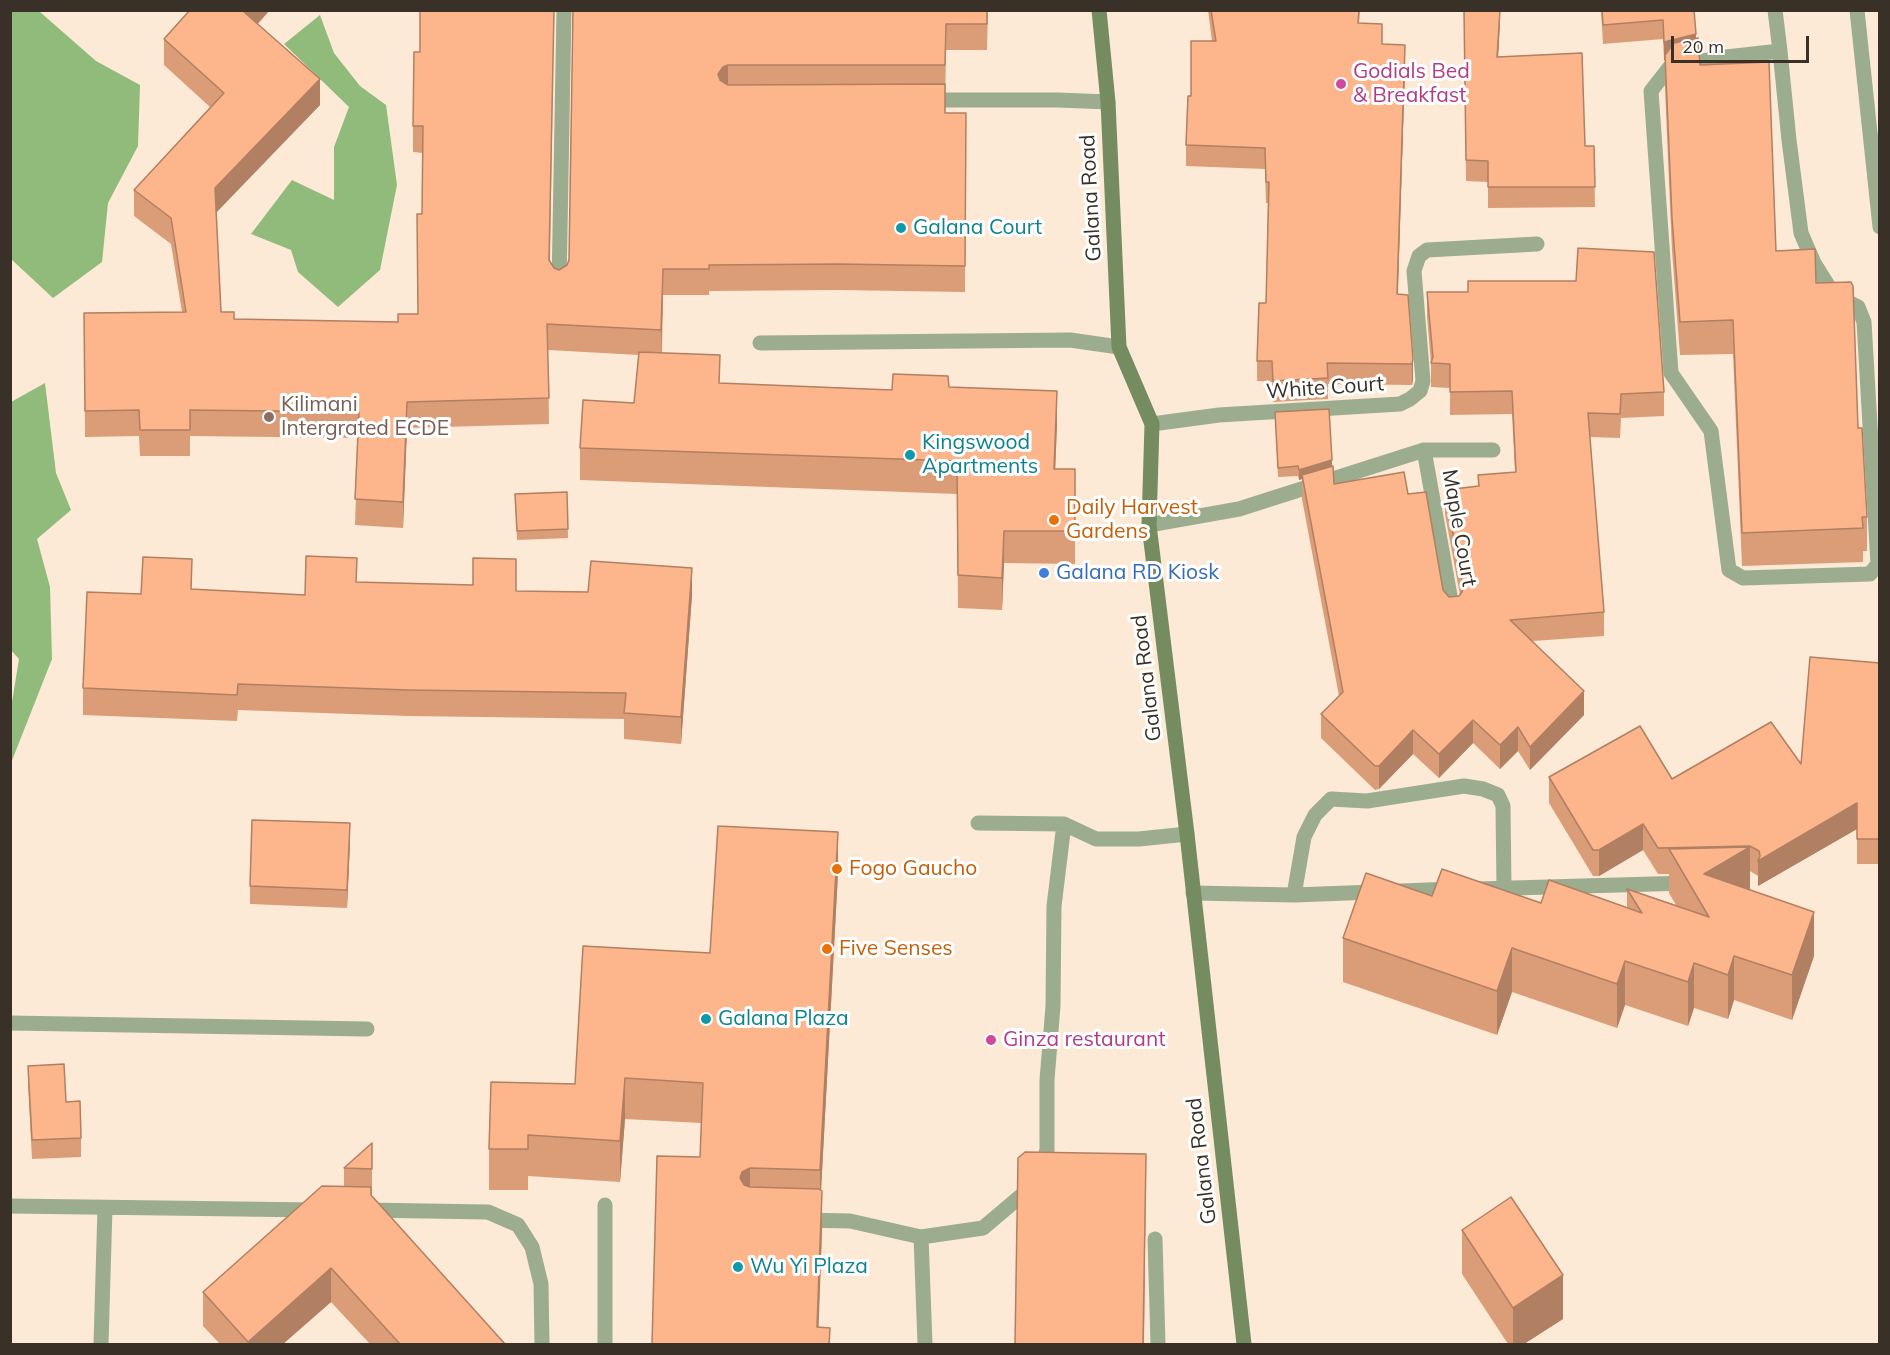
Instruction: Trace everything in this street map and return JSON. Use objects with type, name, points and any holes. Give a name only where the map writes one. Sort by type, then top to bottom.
[{"type":"main road","name":"Galana Road","points":[[1099,10],[1108,102],[1119,347],[1152,424],[1149,525],[1187,834],[1244,1344]]},
{"type":"street","points":[[559,286],[564,10]]},
{"type":"street","points":[[1775,10],[1780,51],[1789,140],[1801,233],[1834,295],[1858,307],[1864,322],[1878,564],[1870,574],[1743,578],[1729,570],[1711,431],[1671,373],[1651,91],[1670,68],[1717,58],[1780,51]]},
{"type":"street","points":[[1857,10],[1880,227]]},
{"type":"street","points":[[905,100],[1108,102]]},
{"type":"street","name":"White Court","points":[[1152,424],[1219,415],[1400,404],[1420,391],[1423,381],[1414,271],[1419,256],[1427,250],[1536,244]]},
{"type":"street","points":[[760,343],[1070,339],[1119,347]]},
{"type":"street","name":"Maple Court","points":[[1149,525],[1239,509],[1424,450],[1493,450]]},
{"type":"street","name":"Maple Court","points":[[1424,450],[1453,612]]},
{"type":"street","points":[[1294,895],[1304,837],[1315,815],[1331,799],[1367,801],[1464,786],[1483,789],[1498,795],[1503,806],[1504,888]]},
{"type":"street","points":[[978,823],[1064,824],[1096,840],[1139,839],[1187,834]]},
{"type":"street","points":[[785,1219],[850,1221],[921,1237],[983,1228],[1035,1184],[1047,1150],[1047,1080],[1053,1006],[1054,906],[1064,824]]},
{"type":"street","points":[[1193,893],[1294,895],[1703,883]]},
{"type":"street","points":[[10,1023],[367,1029]]},
{"type":"street","points":[[605,1205],[605,1344]]},
{"type":"street","points":[[10,1206],[488,1212],[518,1225],[532,1247],[541,1284],[542,1344]]},
{"type":"street","points":[[101,1344],[105,1208]]},
{"type":"street","points":[[921,1237],[925,1344]]},
{"type":"street","points":[[1155,1239],[1158,1344]]},
{"type":"green space","points":[[10,11],[41,11],[96,61],[140,85],[138,146],[108,203],[102,262],[53,298],[11,259]]},
{"type":"green space","points":[[320,15],[334,53],[360,86],[386,105],[397,185],[380,270],[338,307],[298,272],[291,250],[251,234],[292,180],[334,200],[334,147],[349,107],[284,44]]},
{"type":"green space","points":[[45,383],[56,473],[71,510],[37,539],[50,587],[52,659],[11,763],[11,708],[19,659],[10,649],[11,402]]},
{"type":"building","points":[[190,10],[245,10],[244,12],[320,79],[215,188],[221,312],[234,312],[234,319],[398,322],[398,314],[418,314],[417,214],[422,214],[423,126],[413,126],[414,52],[420,52],[420,10],[554,10],[549,260],[554,268],[559,270],[567,265],[569,260],[573,10],[987,10],[987,24],[946,24],[945,65],[728,65],[723,67],[718,74],[720,80],[728,85],[945,84],[945,113],[966,113],[965,266],[709,265],[709,269],[663,269],[661,330],[547,324],[549,398],[407,402],[403,502],[355,499],[359,412],[190,410],[190,430],[140,430],[139,410],[85,411],[84,313],[186,312],[171,218],[134,190],[224,93],[164,39]]},
{"type":"building","points":[[1211,10],[1359,10],[1358,23],[1382,24],[1382,44],[1405,45],[1397,294],[1408,295],[1412,364],[1327,363],[1328,378],[1273,381],[1272,361],[1257,361],[1259,303],[1266,303],[1269,182],[1266,182],[1265,148],[1186,145],[1188,96],[1191,96],[1191,41],[1216,41]]},
{"type":"building","points":[[1464,10],[1500,10],[1497,57],[1582,53],[1585,146],[1594,146],[1595,187],[1488,187],[1488,161],[1466,160]]},
{"type":"building","points":[[1602,10],[1694,10],[1696,34],[1664,42],[1663,20],[1603,25]]},
{"type":"building","points":[[1698,38],[1700,65],[1769,62],[1776,251],[1815,249],[1816,283],[1851,282],[1853,286],[1858,428],[1862,428],[1867,517],[1862,517],[1863,528],[1742,533],[1733,320],[1680,322],[1672,218],[1665,55],[1674,43]]},
{"type":"building","points":[[1578,248],[1654,252],[1664,392],[1621,394],[1620,414],[1588,413],[1604,612],[1510,620],[1584,691],[1530,747],[1518,727],[1500,745],[1473,720],[1439,754],[1413,730],[1379,766],[1375,766],[1321,714],[1343,692],[1302,475],[1333,466],[1334,484],[1404,472],[1408,494],[1426,492],[1443,590],[1449,597],[1459,596],[1463,587],[1445,490],[1479,486],[1478,475],[1516,472],[1512,391],[1450,392],[1450,364],[1431,363],[1433,357],[1427,292],[1468,292],[1468,281],[1576,281]]},
{"type":"building","points":[[639,352],[720,355],[719,383],[892,390],[893,374],[948,376],[949,387],[1057,391],[1054,469],[1075,469],[1075,531],[1004,531],[1002,578],[958,575],[957,461],[580,448],[583,400],[634,403]]},
{"type":"building","points":[[1329,409],[1332,460],[1299,470],[1298,466],[1278,468],[1275,412]]},
{"type":"building","points":[[567,492],[568,529],[517,531],[515,494]]},
{"type":"building","points":[[306,556],[357,558],[356,582],[473,585],[473,558],[516,559],[516,591],[588,592],[591,561],[692,568],[681,717],[624,713],[626,693],[408,690],[238,684],[237,695],[83,688],[87,592],[141,594],[143,557],[192,559],[191,589],[305,595]]},
{"type":"building","points":[[1810,657],[1880,663],[1880,839],[1857,839],[1857,803],[1758,861],[1759,851],[1750,846],[1658,848],[1643,824],[1599,850],[1593,850],[1549,777],[1640,726],[1672,779],[1771,722],[1801,764]]},
{"type":"building","points":[[252,820],[350,823],[347,890],[250,886]]},
{"type":"building","points":[[718,826],[838,832],[820,1170],[750,1168],[742,1172],[740,1178],[744,1185],[750,1187],[819,1189],[822,1191],[817,1327],[830,1328],[829,1344],[652,1344],[657,1156],[700,1157],[703,1083],[625,1078],[620,1141],[528,1135],[528,1149],[489,1149],[491,1082],[575,1084],[583,946],[710,953]]},
{"type":"building","points":[[1750,847],[1704,874],[1814,912],[1792,975],[1734,956],[1728,975],[1694,963],[1688,982],[1625,961],[1617,984],[1512,948],[1497,991],[1343,938],[1366,873],[1432,896],[1442,869],[1541,903],[1549,880],[1642,913],[1627,889],[1709,917],[1669,849]]},
{"type":"building","points":[[64,1064],[66,1102],[80,1101],[81,1138],[32,1140],[28,1066]]},
{"type":"building","points":[[372,1143],[372,1169],[344,1168]]},
{"type":"building","points":[[1025,1152],[1146,1154],[1143,1344],[1015,1344],[1018,1158]]},
{"type":"building","points":[[322,1186],[371,1187],[371,1195],[505,1344],[400,1344],[331,1268],[248,1342],[203,1292]]},
{"type":"building","points":[[1511,1197],[1563,1275],[1513,1308],[1462,1230]]},
{"type":"place","name":"Godials Bed & Breakfast","points":[[1341,84]]},
{"type":"place","name":"Galana Court","points":[[901,228]]},
{"type":"place","name":"Kilimani Intergrated ECDE","points":[[269,417]]},
{"type":"place","name":"Kingswood Apartments","points":[[910,455]]},
{"type":"place","name":"Daily Harvest Gardens","points":[[1054,520]]},
{"type":"place","name":"Galana RD Kiosk","points":[[1044,573]]},
{"type":"place","name":"Fogo Gaucho","points":[[837,869]]},
{"type":"place","name":"Five Senses","points":[[827,949]]},
{"type":"place","name":"Galana Plaza","points":[[706,1019]]},
{"type":"place","name":"Ginza restaurant","points":[[991,1040]]},
{"type":"place","name":"Wu Yi Plaza","points":[[738,1267]]}]
